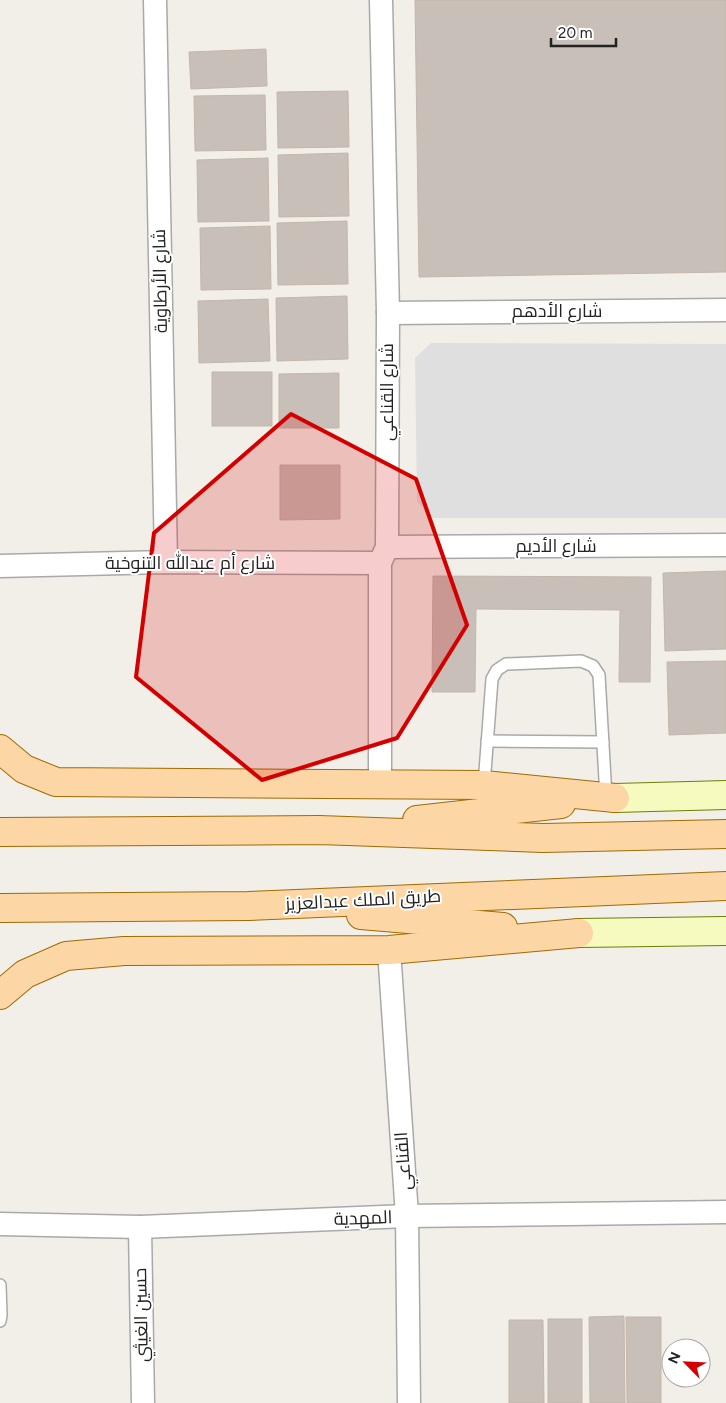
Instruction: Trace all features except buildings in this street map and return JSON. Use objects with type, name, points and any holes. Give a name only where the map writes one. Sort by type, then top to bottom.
[{"type":"main road","points":[[0,749],[24,769],[56,782],[484,785],[610,798]]},
{"type":"main road","points":[[319,830],[610,798]]},
{"type":"main road","points":[[0,832],[319,830],[544,838],[726,834]]},
{"type":"main road","name":"طريق الملك عبدالعزيز","points":[[0,908],[248,906],[726,886]]},
{"type":"main road","points":[[248,906],[579,933]]},
{"type":"main road","points":[[0,995],[25,974],[66,956],[124,952],[389,950],[579,933]]},
{"type":"street","name":"شارع الأرطاوية","points":[[155,0],[166,562]]},
{"type":"street","name":"شارع القناعي","points":[[380,784],[388,313],[381,0]]},
{"type":"street","name":"شارع الأدهم","points":[[388,313],[726,310]]},
{"type":"street","name":"شارع الأديم","points":[[383,555],[726,545]]},
{"type":"street","name":"شارع أم عبدالله التنوخية","points":[[0,566],[383,555]]},
{"type":"street","points":[[610,798],[726,795]]},
{"type":"street","points":[[579,933],[726,930]]},
{"type":"street","name":"القناعي","points":[[389,950],[407,1216],[409,1403]]},
{"type":"street","name":"المهدية","points":[[0,1224],[140,1227],[407,1216],[726,1212]]},
{"type":"street","name":"حسين الغيثي","points":[[140,1227],[142,1403]]},
{"type":"lane","points":[[484,785],[492,679],[497,670],[506,664],[581,661],[593,666],[599,674],[603,742],[610,798]]},
{"type":"lane","points":[[488,742],[603,742]]},
{"type":"lane","points":[[0,1285],[2,1315],[0,1320]]},
{"type":"highlighted area","points":[[291,414],[416,479],[467,625],[397,738],[262,780],[136,677],[154,533]]},
{"type":"shaded area","points":[[431,343],[726,344],[726,518],[430,518],[417,501],[415,358]]}]
